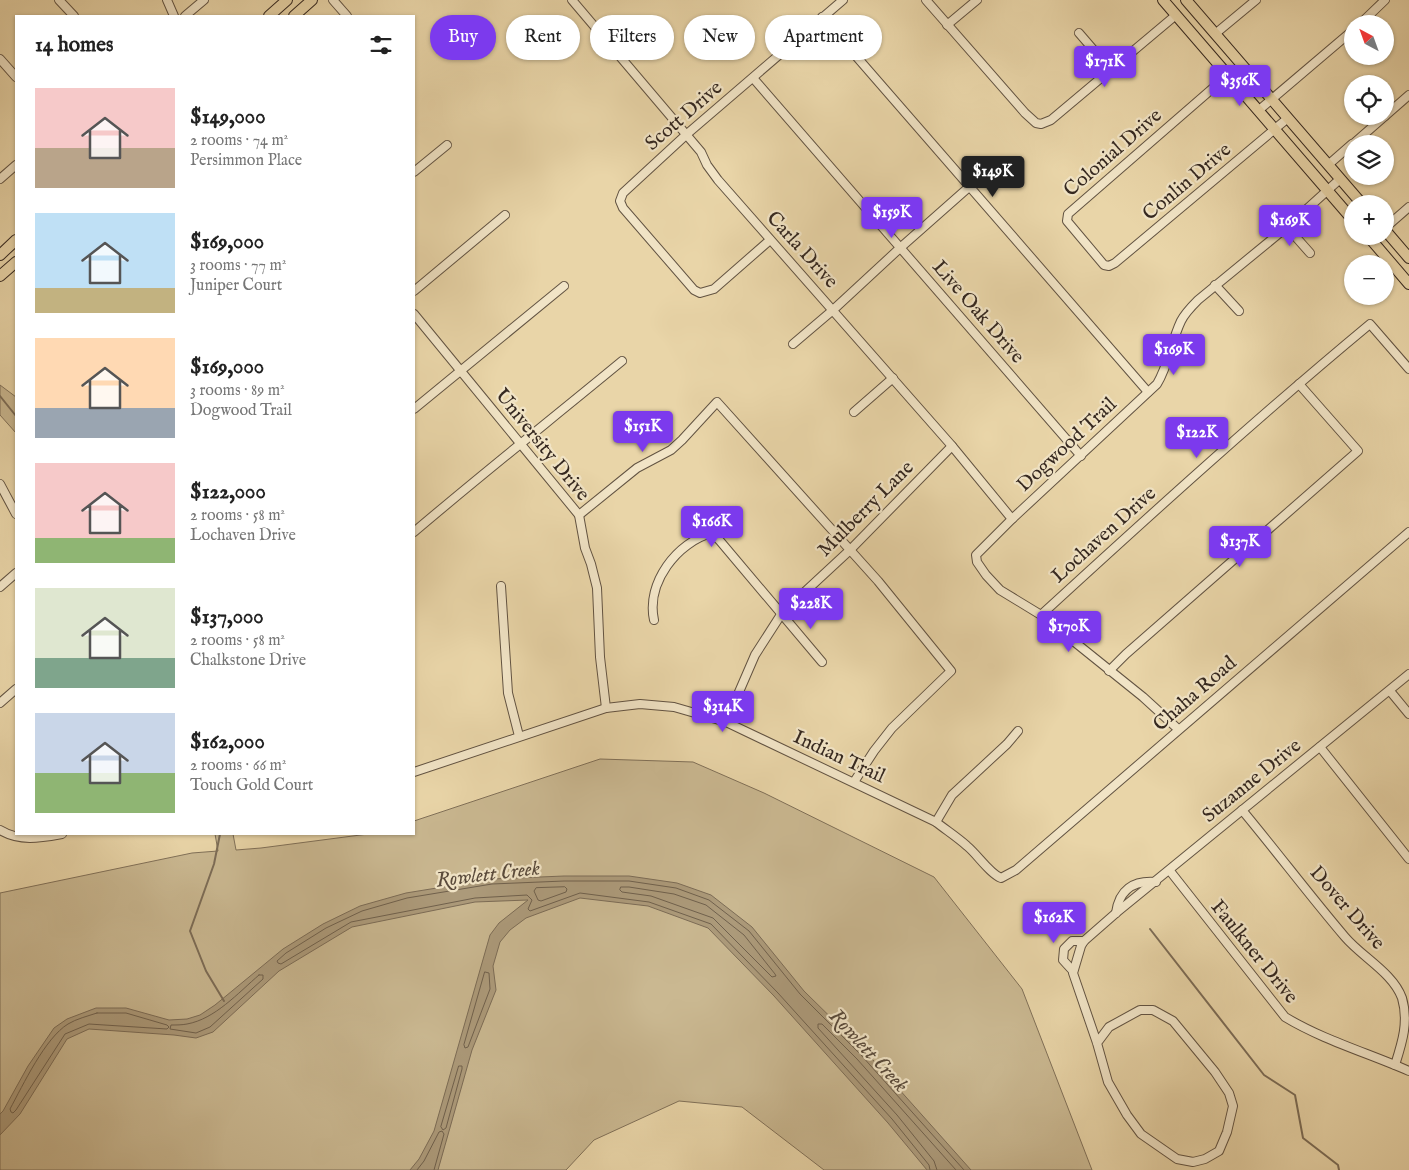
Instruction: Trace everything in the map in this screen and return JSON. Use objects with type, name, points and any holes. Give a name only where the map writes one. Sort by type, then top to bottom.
[{"type":"main road","points":[[270,15],[287,0]]},
{"type":"main road","points":[[295,15],[312,0]]},
{"type":"main road","points":[[1163,0],[1344,209]]},
{"type":"main road","points":[[1186,0],[1354,195]]},
{"type":"main road","points":[[1394,240],[1409,258]]},
{"type":"main road","points":[[0,255],[15,241]]},
{"type":"main road","points":[[1376,245],[1409,284]]},
{"type":"main road","points":[[0,276],[15,263]]},
{"type":"street","points":[[60,0],[73,15]]},
{"type":"street","points":[[167,0],[174,15]]},
{"type":"street","points":[[186,15],[204,0]]},
{"type":"street","points":[[333,0],[346,15]]},
{"type":"street","name":"Carla Drive","points":[[572,0],[687,134],[701,152],[707,165],[718,180],[952,446],[1012,519]]},
{"type":"street","name":"Scott Drive","points":[[824,15],[842,0]]},
{"type":"street","points":[[926,0],[1030,117],[1036,123],[1041,124],[1046,123],[1176,15]]},
{"type":"street","points":[[947,25],[977,0]]},
{"type":"street","points":[[1215,34],[1256,0]]},
{"type":"street","points":[[1369,15],[1385,0]]},
{"type":"street","points":[[1079,33],[1110,69]]},
{"type":"street","points":[[1259,110],[1344,38]]},
{"type":"street","points":[[0,59],[15,77]]},
{"type":"street","name":"Scott Drive","points":[[770,240],[714,289],[700,293],[694,290],[623,208],[620,201],[623,193],[687,134],[773,60]]},
{"type":"street","points":[[859,60],[1148,392]]},
{"type":"street","name":"Colonial Drive","points":[[1104,265],[1067,221],[1068,214],[1228,75]]},
{"type":"street","name":"Live Oak Drive","points":[[753,78],[1081,456]]},
{"type":"street","points":[[1394,108],[1409,95]]},
{"type":"street","name":"Conlin Drive","points":[[1104,265],[1108,266],[1115,263],[1288,118]]},
{"type":"street","points":[[1363,135],[1375,125]]},
{"type":"street","points":[[415,171],[447,145]]},
{"type":"street","points":[[1328,164],[1344,151]]},
{"type":"street","points":[[0,179],[15,166]]},
{"type":"street","name":"Dogwood Trail","points":[[1041,615],[1000,590],[986,575],[978,562],[976,556],[980,550],[1157,384],[1163,375],[1181,322],[1188,311],[1215,284],[1287,227],[1340,179]]},
{"type":"street","points":[[792,344],[833,310],[969,187]]},
{"type":"street","points":[[1394,221],[1409,207]]},
{"type":"street","points":[[415,290],[506,215]]},
{"type":"street","points":[[1287,227],[1310,253]]},
{"type":"street","points":[[1215,284],[1239,311]]},
{"type":"street","points":[[415,408],[564,286]]},
{"type":"street","name":"University Drive","points":[[415,315],[579,515],[585,548],[597,588],[600,657],[606,708]]},
{"type":"street","name":"Lochaven Drive","points":[[1041,615],[1168,498],[1370,324],[1409,369]]},
{"type":"street","points":[[415,531],[622,361]]},
{"type":"street","points":[[854,412],[893,378]]},
{"type":"street","points":[[1109,672],[1126,654],[1358,451],[1299,384]]},
{"type":"street","points":[[579,515],[637,468],[671,450],[717,402],[878,581],[951,671],[892,728],[854,782]]},
{"type":"street","name":"Mulberry Lane","points":[[726,722],[755,655],[782,613],[850,550],[952,446]]},
{"type":"street","points":[[0,484],[15,512]]},
{"type":"street","name":"Chaha Road","points":[[1001,878],[1016,870],[1409,532]]},
{"type":"street","points":[[654,620],[652,610],[654,591],[658,578],[664,569],[688,545],[703,535],[712,533],[720,540],[822,662]]},
{"type":"street","points":[[0,587],[15,574]]},
{"type":"street","points":[[501,586],[508,693],[519,736]]},
{"type":"street","points":[[1041,615],[1109,672],[1143,697],[1178,730]]},
{"type":"street","name":"Suzanne Drive","points":[[1097,1043],[1072,970],[1063,960],[1064,949],[1072,941],[1084,940],[1409,674]]},
{"type":"street","points":[[0,703],[15,690]]},
{"type":"street","points":[[1390,691],[1409,714]]},
{"type":"street","name":"Indian Trail","points":[[415,772],[606,708],[640,704],[674,707],[726,722],[936,822],[966,845],[993,874],[1001,878]]},
{"type":"street","points":[[936,822],[952,795],[1007,744],[1018,731]]},
{"type":"street","points":[[1320,747],[1409,859]]},
{"type":"street","name":"Dover Drive","points":[[1242,810],[1345,937],[1405,995],[1406,1024],[1404,1039],[1395,1065]]},
{"type":"street","points":[[0,830],[17,838],[31,839],[56,835]]},
{"type":"street","name":"Faulkner Drive","points":[[1170,871],[1285,1017],[1330,1039],[1409,1071]]},
{"type":"street","points":[[1116,913],[1119,898],[1126,890],[1141,881],[1156,882]]},
{"type":"street","points":[[1072,970],[1084,940]]},
{"type":"street","points":[[1140,1010],[1153,1010],[1173,1021],[1215,1072],[1229,1093],[1233,1106],[1227,1132],[1219,1151],[1205,1159],[1193,1162],[1177,1159],[1141,1134],[1127,1115],[1108,1082],[1097,1043],[1109,1027],[1140,1010]]},
{"type":"shaded area","points":[[0,385],[15,396],[15,432],[0,415]]},
{"type":"shaded area","points":[[600,759],[693,762],[764,793],[934,877],[1022,989],[1092,1170],[824,1170],[742,1107],[679,1101],[594,1140],[566,1170],[0,1170],[0,893],[192,853],[218,851],[215,835],[233,835],[236,850],[360,835],[415,835],[415,821]]},
{"type":"water","points":[[629,876],[677,883],[711,895],[752,927],[804,991],[865,1051],[971,1170],[927,1170],[888,1123],[774,996],[708,928],[648,906],[580,898],[526,918],[510,930],[500,942],[493,966],[496,990],[472,1050],[438,1170],[410,1170],[419,1159],[434,1131],[490,935],[499,923],[528,900],[475,902],[352,927],[279,971],[213,1032],[196,1038],[89,1029],[67,1039],[20,1114],[0,1135],[0,1114],[28,1066],[54,1028],[67,1019],[96,1008],[126,1008],[169,1020],[187,1019],[200,1015],[215,1005],[283,949],[323,924],[360,906],[406,893],[492,879]]},
{"type":"waterway","points":[[0,396],[15,415]]},
{"type":"waterway","points":[[220,835],[214,864],[190,931],[206,971],[224,1001]]},
{"type":"waterway","points":[[1150,929],[1264,1075],[1295,1095],[1303,1138],[1338,1165],[1339,1170]]},
{"type":"water label","name":"Rowlett Creek","points":[[488,875]]},
{"type":"water label","name":"Rowlett Creek","points":[[868,1051]]}]
